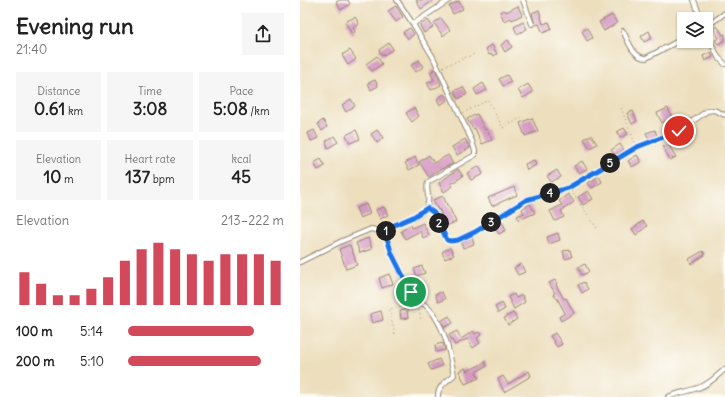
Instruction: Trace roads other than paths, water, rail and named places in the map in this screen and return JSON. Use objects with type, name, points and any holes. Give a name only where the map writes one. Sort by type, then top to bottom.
[{"type":"street","points":[[385,232],[392,226],[413,217],[427,208],[429,200],[426,186],[428,182],[475,155],[472,141],[433,57],[396,0]]},
{"type":"street","points":[[413,24],[449,0]]},
{"type":"street","points":[[523,0],[532,24]]},
{"type":"street","points":[[694,0],[698,12]]},
{"type":"street","points":[[713,22],[725,13]]},
{"type":"street","points":[[623,31],[636,55],[640,58],[646,58],[677,42]]},
{"type":"street","points":[[713,47],[718,57],[725,64]]},
{"type":"street","points":[[427,208],[434,213],[447,240],[458,240],[475,232],[526,200],[568,188],[637,147],[679,131],[707,111],[714,110],[725,115],[725,118]]},
{"type":"street","points":[[300,262],[342,240],[371,229],[385,232]]},
{"type":"street","points":[[385,232],[395,260],[411,292],[418,304],[424,304],[430,309],[445,338],[454,375],[441,386],[438,392],[438,397]]},
{"type":"street","points":[[668,397],[678,392],[696,389],[706,384],[725,369]]}]
